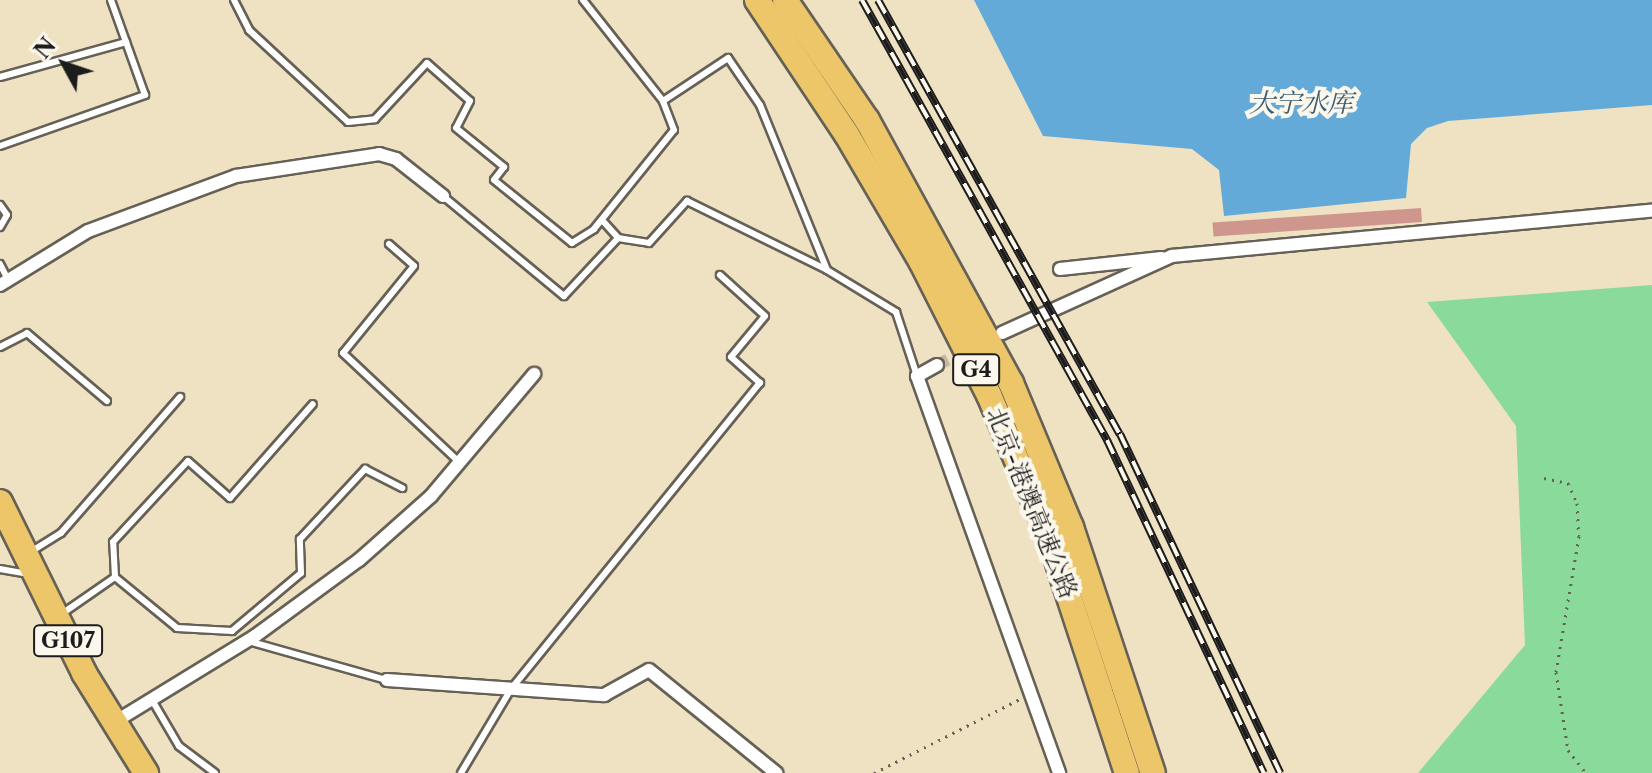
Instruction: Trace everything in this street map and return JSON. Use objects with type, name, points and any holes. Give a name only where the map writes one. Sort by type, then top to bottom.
[{"type":"highway","name":"北京-港澳高速公路","points":[[757,0],[884,198],[989,395],[1048,533],[1127,773]]},
{"type":"highway","name":"北京-港澳高速公路","points":[[785,0],[867,120],[1011,383],[1071,527],[1153,773]]},
{"type":"highway","name":"G107","points":[[0,502],[56,618],[113,723],[146,773]]},
{"type":"street","points":[[4,282],[88,231],[236,176],[379,154],[396,159],[443,196]]},
{"type":"street","points":[[1060,269],[1220,249],[1652,211]]},
{"type":"street","points":[[1002,333],[1172,256]]},
{"type":"street","points":[[937,365],[917,376],[1059,773]]},
{"type":"street","points":[[113,723],[247,641],[359,560],[431,496],[534,374]]},
{"type":"street","points":[[387,680],[604,695],[649,670],[776,773]]},
{"type":"lane","points":[[0,146],[145,95],[111,0]]},
{"type":"lane","points":[[234,0],[249,30],[348,122],[375,119],[427,63],[470,101],[456,128],[504,167],[494,180],[572,243],[602,220],[674,130],[663,101],[583,0]]},
{"type":"lane","points":[[0,77],[126,42]]},
{"type":"lane","points":[[663,101],[728,58],[760,105],[827,270]]},
{"type":"lane","points":[[443,196],[564,296],[618,238]]},
{"type":"lane","points":[[602,220],[618,238],[649,243],[687,201],[827,270],[896,312],[917,376]]},
{"type":"lane","points":[[0,205],[7,215],[0,227]]},
{"type":"lane","points":[[389,244],[414,266],[343,353],[459,462]]},
{"type":"lane","points":[[0,264],[4,282]]},
{"type":"lane","points":[[461,773],[511,689],[760,383],[731,357],[765,316],[720,275]]},
{"type":"lane","points":[[0,347],[27,333],[107,401]]},
{"type":"lane","points":[[0,569],[31,565],[180,397]]},
{"type":"lane","points":[[313,404],[230,498],[188,461],[113,542],[115,577],[177,628],[232,631],[301,573],[300,539],[365,469],[402,488]]},
{"type":"lane","points":[[56,618],[115,577]]},
{"type":"lane","points":[[247,641],[387,680]]},
{"type":"lane","points":[[152,700],[179,746],[215,773]]},
{"type":"path","points":[[1544,478],[1568,483],[1577,503],[1579,536],[1556,672],[1568,750],[1586,773]]},
{"type":"path","points":[[874,773],[1030,693]]},
{"type":"green space","points":[[1652,285],[1652,773],[1418,773],[1525,645],[1516,426],[1427,302]]},
{"type":"water","name":"大宁水库","points":[[974,0],[1652,0],[1652,105],[1448,121],[1427,128],[1411,144],[1406,198],[1224,216],[1219,170],[1192,149],[1043,136]]},
{"type":"building","points":[[1421,208],[1422,222],[1213,237],[1213,223]]},
{"type":"tunnel","points":[[937,365],[970,349]]},
{"type":"railway","points":[[862,0],[1107,440],[1264,773]]},
{"type":"railway","points":[[878,0],[1120,434],[1280,773]]}]
